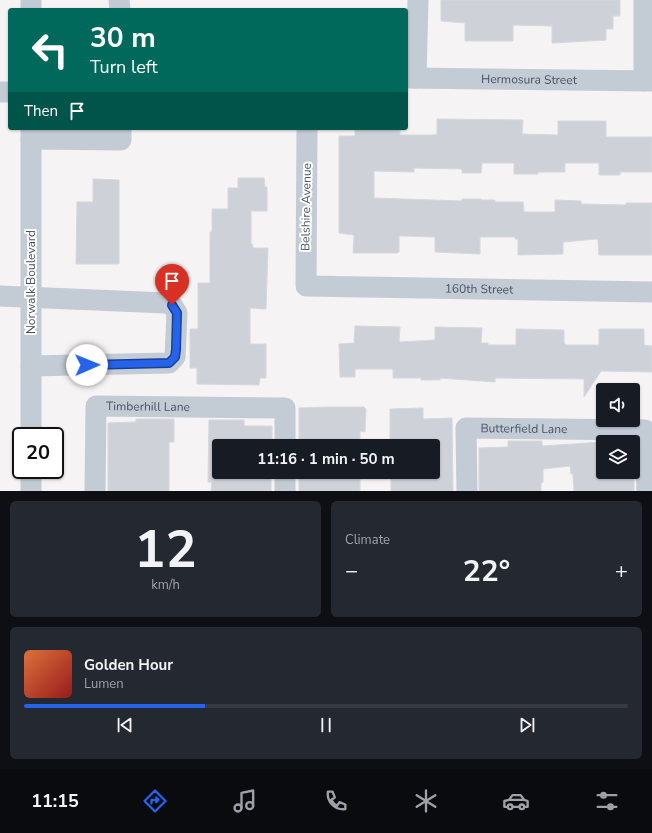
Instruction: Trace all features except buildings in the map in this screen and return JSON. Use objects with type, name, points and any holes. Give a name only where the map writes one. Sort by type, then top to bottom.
[{"type":"street","points":[[411,78],[418,0]]},
{"type":"street","points":[[644,0],[648,81]]},
{"type":"street","name":"Hermosura Street","points":[[411,78],[648,81]]},
{"type":"street","points":[[31,133],[121,140],[121,130]]},
{"type":"street","name":"Belshire Avenue","points":[[306,286],[307,130]]},
{"type":"street","name":"Norwalk Boulevard","points":[[31,133],[31,427]]},
{"type":"street","name":"160th Street","points":[[306,286],[652,292]]},
{"type":"street","points":[[0,296],[166,303],[172,305],[177,313],[175,357],[169,363],[31,366]]},
{"type":"street","name":"Timberhill Lane","points":[[94,491],[96,406],[285,408],[285,439]]},
{"type":"street","name":"Butterfield Lane","points":[[467,491],[466,428],[645,430],[648,491]]},
{"type":"street","points":[[30,479],[30,491]]},
{"type":"street","points":[[285,479],[285,491]]},
{"type":"route","points":[[87,365],[169,363],[175,357],[176,350],[177,313],[172,305]]}]
